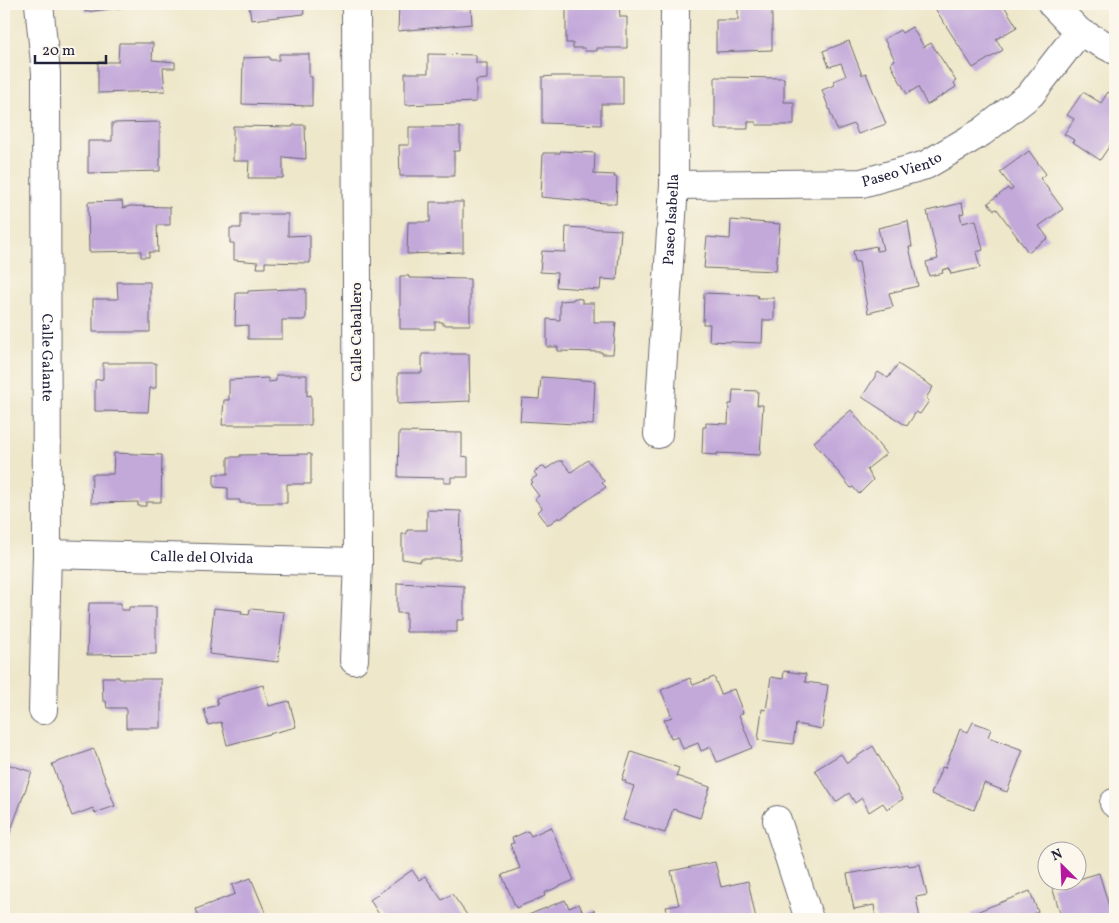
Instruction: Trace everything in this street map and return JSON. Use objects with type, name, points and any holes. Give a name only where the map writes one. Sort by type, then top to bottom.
[{"type":"street","name":"Calle Galante","points":[[39,4],[46,73],[46,554],[43,710]]},
{"type":"street","name":"Calle Caballero","points":[[354,660],[358,562],[356,4]]},
{"type":"street","name":"Paseo Isabella","points":[[658,434],[674,185],[675,4]]},
{"type":"street","points":[[1052,4],[1079,32],[1115,50]]},
{"type":"street","name":"Paseo Viento","points":[[674,185],[862,183],[926,165],[982,132],[1031,94],[1079,32]]},
{"type":"street","name":"Calle del Olvida","points":[[46,554],[358,562]]},
{"type":"street","points":[[776,820],[809,919]]},
{"type":"building","points":[[84,4],[144,4],[144,5],[85,12]]},
{"type":"building","points":[[249,4],[303,4],[304,14],[251,20]]},
{"type":"building","points":[[399,4],[454,4],[455,8],[471,7],[472,24],[398,31]]},
{"type":"building","points":[[566,4],[619,4],[620,17],[627,17],[627,48],[597,48],[597,51],[585,51],[584,48],[573,48],[573,43],[566,43]]},
{"type":"building","points":[[738,4],[772,4],[772,50],[716,52],[716,20],[738,20]]},
{"type":"building","points":[[946,4],[995,4],[997,7],[1003,4],[1017,27],[996,39],[1003,50],[973,68],[936,10]]},
{"type":"building","points":[[912,27],[924,47],[931,43],[956,81],[954,82],[956,87],[927,105],[918,87],[907,94],[892,67],[891,63],[895,60],[884,39],[900,30],[902,33]]},
{"type":"building","points":[[849,41],[862,75],[866,73],[886,124],[858,134],[854,124],[837,130],[822,90],[835,85],[833,81],[846,76],[841,63],[829,67],[823,51]]},
{"type":"building","points":[[119,43],[153,43],[152,60],[175,62],[175,68],[163,68],[165,91],[98,93],[98,62],[118,62]]},
{"type":"building","points":[[279,54],[309,54],[309,77],[312,77],[312,106],[242,104],[243,58],[270,57],[270,60],[279,60]]},
{"type":"building","points":[[428,54],[476,55],[476,63],[487,63],[487,79],[476,80],[476,102],[405,105],[405,73],[428,73]]},
{"type":"building","points":[[623,76],[623,104],[601,104],[601,125],[542,123],[542,77]]},
{"type":"building","points":[[715,77],[784,78],[784,102],[794,102],[794,125],[756,125],[756,122],[748,122],[748,129],[715,129]]},
{"type":"building","points":[[1083,92],[1101,103],[1108,92],[1115,97],[1115,138],[1100,160],[1064,134],[1074,119],[1067,115]]},
{"type":"building","points":[[160,122],[160,171],[88,173],[88,141],[112,141],[112,123]]},
{"type":"building","points":[[293,125],[305,125],[306,159],[283,157],[283,178],[248,178],[249,161],[233,161],[233,126],[293,127]]},
{"type":"building","points":[[409,127],[460,127],[460,151],[454,151],[454,176],[400,176],[399,145],[409,145]]},
{"type":"building","points":[[560,151],[595,153],[594,174],[615,175],[614,177],[617,177],[616,204],[541,197],[543,153],[560,153]]},
{"type":"building","points":[[1029,151],[1046,174],[1040,178],[1063,209],[1039,226],[1048,238],[1028,252],[997,209],[994,210],[988,203],[1008,188],[1010,191],[1013,189],[1000,172]]},
{"type":"building","points":[[122,201],[123,208],[130,206],[170,207],[170,225],[157,225],[158,252],[149,252],[149,257],[141,257],[141,251],[89,252],[88,202]]},
{"type":"building","points":[[430,202],[463,202],[463,252],[407,254],[408,222],[430,222]]},
{"type":"building","points":[[962,203],[964,213],[960,214],[962,223],[976,220],[983,250],[976,252],[980,268],[951,274],[949,268],[942,270],[943,273],[929,276],[926,262],[938,259],[927,211]]},
{"type":"building","points":[[241,214],[288,214],[288,236],[310,235],[310,263],[265,262],[265,268],[257,268],[258,262],[234,260],[234,243],[230,243],[230,228],[241,228]]},
{"type":"building","points":[[731,220],[780,224],[776,271],[704,268],[707,237],[730,239]]},
{"type":"building","points":[[908,221],[912,247],[909,247],[918,286],[889,293],[893,307],[868,313],[859,262],[855,262],[853,251],[876,246],[877,251],[883,250],[878,228]]},
{"type":"building","points":[[566,227],[621,230],[617,280],[601,279],[600,290],[556,287],[557,273],[540,272],[542,251],[565,252]]},
{"type":"building","points":[[400,276],[409,276],[409,278],[470,279],[470,325],[443,325],[443,322],[435,322],[435,329],[400,329]]},
{"type":"building","points":[[117,282],[150,282],[150,332],[93,332],[93,299],[118,299]]},
{"type":"building","points":[[306,289],[306,317],[304,320],[282,320],[282,339],[248,339],[248,325],[235,326],[236,293]]},
{"type":"building","points":[[704,293],[757,295],[758,298],[774,298],[774,320],[763,320],[762,343],[709,341],[710,324],[703,324]]},
{"type":"building","points":[[574,298],[582,299],[582,303],[594,303],[594,322],[616,322],[613,354],[558,351],[558,347],[547,347],[547,319],[560,320],[560,301],[573,300]]},
{"type":"building","points":[[422,354],[469,354],[470,401],[398,404],[398,373],[422,373]]},
{"type":"building","points":[[103,363],[156,363],[156,388],[150,388],[148,412],[95,411],[95,380],[103,379]]},
{"type":"building","points":[[898,364],[933,387],[926,398],[929,401],[920,414],[916,412],[907,426],[862,397],[878,372],[888,378]]},
{"type":"building","points":[[276,375],[307,375],[307,396],[311,395],[311,425],[222,425],[224,400],[229,400],[229,380],[268,378],[268,382],[276,381]]},
{"type":"building","points":[[541,377],[595,381],[593,425],[520,421],[522,398],[539,399]]},
{"type":"building","points":[[733,390],[758,391],[757,405],[763,405],[760,455],[702,454],[703,427],[706,427],[706,423],[728,424],[729,404],[732,404]]},
{"type":"building","points":[[851,410],[886,454],[867,469],[873,480],[859,494],[853,487],[851,488],[814,442]]},
{"type":"building","points":[[399,432],[462,433],[462,456],[468,457],[468,477],[451,477],[451,483],[444,483],[444,478],[398,477]]},
{"type":"building","points":[[114,453],[162,455],[161,502],[146,502],[146,506],[138,506],[138,502],[91,503],[92,474],[113,474]]},
{"type":"building","points":[[311,454],[311,484],[287,484],[287,503],[240,503],[240,500],[228,500],[228,488],[214,487],[214,474],[228,474],[228,457],[240,457],[240,455]]},
{"type":"building","points":[[588,460],[604,481],[602,483],[606,487],[560,519],[559,517],[548,525],[538,512],[542,508],[535,499],[539,496],[530,484],[533,482],[531,480],[537,476],[534,472],[544,466],[546,469],[558,461],[562,461],[571,472]]},
{"type":"building","points":[[427,510],[461,511],[460,559],[421,559],[421,562],[402,559],[402,534],[407,534],[407,530],[427,530]]},
{"type":"building","points":[[397,583],[464,586],[464,620],[457,620],[457,632],[406,632],[406,613],[397,613]]},
{"type":"building","points":[[89,603],[121,603],[121,610],[129,610],[129,607],[156,607],[156,654],[87,655]]},
{"type":"building","points":[[214,608],[242,611],[241,614],[249,615],[250,609],[284,612],[278,662],[209,654]]},
{"type":"building","points":[[784,671],[806,674],[805,682],[828,685],[822,729],[796,724],[793,744],[758,740],[762,709],[766,710],[771,677],[783,679]]},
{"type":"building","points":[[102,677],[161,679],[161,728],[126,728],[126,708],[107,708],[106,701],[103,701]]},
{"type":"building","points":[[714,677],[721,694],[734,689],[743,713],[739,715],[752,748],[717,762],[711,747],[701,751],[698,743],[683,749],[678,736],[671,738],[664,720],[672,717],[661,690],[690,678],[693,685]]},
{"type":"building","points":[[263,685],[269,706],[289,701],[296,727],[227,745],[221,722],[208,725],[204,709],[218,705],[216,698]]},
{"type":"building","points":[[973,722],[991,729],[988,737],[1023,750],[1007,792],[984,783],[974,810],[931,794],[942,767],[945,768],[960,729],[968,732]]},
{"type":"building","points":[[873,746],[903,799],[887,809],[883,803],[869,812],[862,798],[855,803],[849,793],[836,802],[815,770],[841,754],[847,763]]},
{"type":"building","points":[[94,749],[115,806],[95,813],[93,808],[72,816],[52,764]]},
{"type":"building","points":[[631,752],[679,768],[676,776],[710,787],[700,818],[673,809],[665,833],[623,820],[634,786],[622,780]]},
{"type":"building","points":[[4,763],[32,772],[4,849]]},
{"type":"building","points":[[551,827],[574,880],[544,893],[545,896],[516,908],[502,875],[520,868],[510,844],[514,843],[512,838],[528,831],[531,836]]},
{"type":"building","points":[[715,862],[721,887],[748,881],[756,919],[669,919],[666,907],[679,905],[671,871]]},
{"type":"building","points":[[908,864],[909,866],[920,864],[927,895],[916,897],[920,919],[876,919],[874,905],[854,909],[847,874]]},
{"type":"building","points":[[412,870],[419,880],[425,876],[442,900],[452,894],[470,919],[382,919],[370,900]]},
{"type":"building","points":[[1099,873],[1113,919],[1062,919],[1053,890],[1086,890],[1086,877]]},
{"type":"building","points":[[251,878],[268,919],[200,919],[196,909],[235,894],[232,885]]},
{"type":"building","points":[[1030,891],[1038,912],[1026,917],[1035,914],[1037,919],[973,919],[971,914]]},
{"type":"building","points":[[565,900],[569,908],[579,904],[584,915],[594,910],[597,919],[527,919],[526,916]]}]
